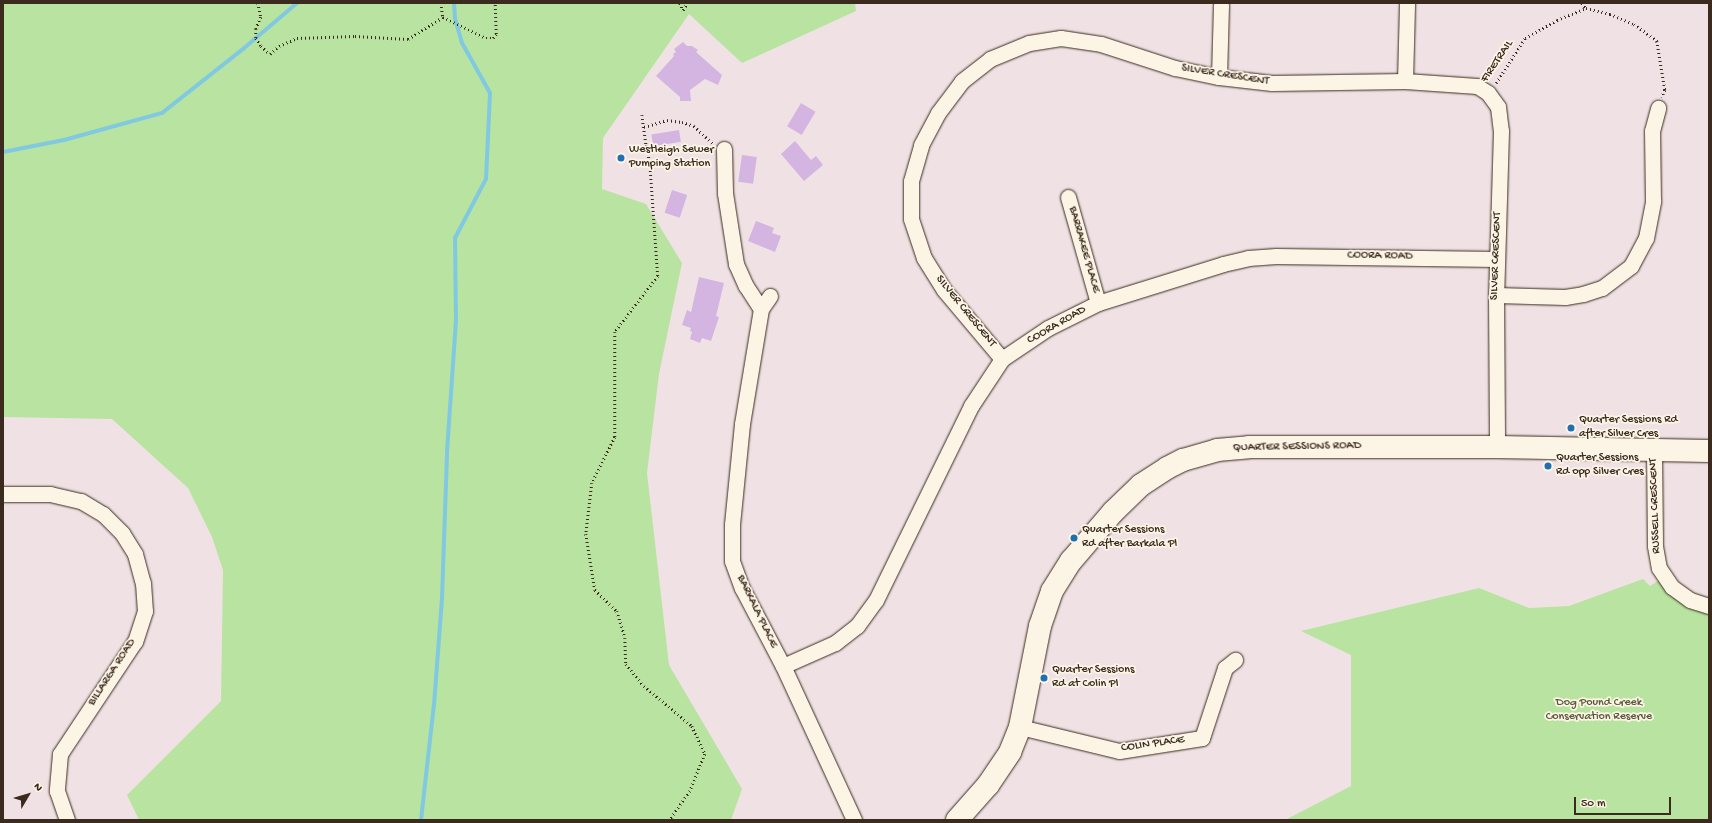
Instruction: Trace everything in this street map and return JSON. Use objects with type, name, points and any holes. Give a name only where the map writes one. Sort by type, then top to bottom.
[{"type":"main road","name":"QUARTER SESSIONS ROAD","points":[[957,820],[999,770],[1010,752],[1020,727],[1040,626],[1052,590],[1071,561],[1112,512],[1153,476],[1183,460],[1217,450],[1249,447],[1497,447],[1709,451]]},
{"type":"street","points":[[1405,81],[1407,3]]},
{"type":"street","points":[[1219,77],[1222,5]]},
{"type":"street","name":"SILVER CRESCENT","points":[[1002,359],[944,290],[924,258],[911,219],[911,181],[921,145],[938,113],[962,81],[990,59],[1029,43],[1061,38],[1101,44],[1176,68],[1219,77],[1272,83],[1405,81],[1477,86],[1488,93],[1498,107],[1501,131],[1496,294],[1497,447]]},
{"type":"street","points":[[1496,294],[1565,296],[1583,294],[1602,288],[1630,266],[1646,238],[1653,201],[1652,131],[1658,108]]},
{"type":"street","points":[[724,149],[725,193],[736,264],[746,286],[761,309]]},
{"type":"street","name":"BARRAKEE PLACE","points":[[1068,197],[1098,303]]},
{"type":"street","name":"COORA ROAD","points":[[783,666],[835,643],[857,626],[876,600],[971,406],[1002,359],[1048,328],[1098,303],[1223,264],[1248,258],[1276,256],[1497,259]]},
{"type":"street","name":"BARKALA PLACE","points":[[770,296],[761,309],[742,424],[732,525],[732,561],[754,615],[783,666],[854,820]]},
{"type":"street","name":"RUSSELL CRESCENT","points":[[1654,450],[1655,546],[1659,568],[1672,587],[1690,600],[1709,606]]},
{"type":"street","name":"BILLARGA ROAD","points":[[3,494],[50,494],[81,501],[103,514],[122,533],[135,554],[144,584],[145,611],[135,641],[60,754],[57,791],[67,820]]},
{"type":"street","name":"COLIN PLACE","points":[[1020,727],[1119,751],[1202,738],[1225,668],[1235,660]]},
{"type":"path","points":[[258,3],[261,17],[256,29],[256,38],[261,46],[270,54],[279,46],[297,38],[355,36],[408,39],[443,17]]},
{"type":"path","points":[[441,3],[443,17]]},
{"type":"path","points":[[443,17],[486,38],[493,38],[496,34],[495,3]]},
{"type":"path","points":[[680,3],[683,10],[687,3]]},
{"type":"path","points":[[1582,3],[1586,8],[1610,14],[1634,24],[1657,41],[1665,90],[1658,108]]},
{"type":"path","name":"FIRETRAIL","points":[[1488,93],[1504,72],[1525,38],[1557,20],[1586,8]]},
{"type":"path","points":[[642,114],[650,163],[658,276],[615,332],[615,437],[592,483],[586,534],[595,590],[617,611],[624,638],[626,664],[644,686],[692,726],[705,754],[690,791],[670,820]]},
{"type":"path","points":[[644,127],[667,120],[682,122],[694,126],[712,143],[724,149]]},
{"type":"green space","points":[[3,3],[855,3],[856,11],[742,63],[689,14],[603,138],[602,189],[646,204],[682,263],[659,374],[647,473],[669,665],[742,789],[731,820],[139,820],[127,795],[221,701],[223,570],[212,537],[188,488],[112,419],[3,417]]},
{"type":"green space","name":"Dog Pound Creek Conservation Reserve","points":[[1643,579],[1650,586],[1661,579],[1709,611],[1709,820],[1285,820],[1351,786],[1351,655],[1301,631],[1479,588],[1529,608],[1569,606]]},
{"type":"building","points":[[683,42],[687,46],[692,46],[698,50],[696,52],[722,75],[718,85],[705,79],[690,90],[691,101],[680,101],[680,97],[656,76],[674,56],[673,54],[676,52],[674,49]]},
{"type":"building","points":[[801,103],[816,112],[802,135],[787,126]]},
{"type":"building","points":[[679,130],[681,142],[653,146],[651,134]]},
{"type":"building","points":[[795,141],[811,160],[816,156],[823,165],[804,181],[781,154]]},
{"type":"building","points":[[742,155],[757,157],[753,184],[738,182]]},
{"type":"building","points":[[672,190],[687,195],[680,218],[665,213]]},
{"type":"building","points":[[756,221],[774,228],[772,233],[781,236],[775,252],[748,241]]},
{"type":"building","points":[[699,277],[724,283],[716,316],[719,317],[711,341],[702,338],[700,343],[690,339],[692,332],[690,331],[691,328],[682,325],[687,310],[691,312]]},
{"type":"waterway","points":[[3,152],[64,140],[162,113],[243,49],[297,3]]},
{"type":"waterway","points":[[421,820],[434,705],[442,598],[447,452],[456,321],[455,238],[486,179],[490,93],[462,43],[455,18],[454,3]]},
{"type":"place","name":"Westleigh Sewer Pumping Station","points":[[621,158]]},
{"type":"place","name":"Quarter Sessions Rd after Silver Cres","points":[[1571,428]]},
{"type":"place","name":"Quarter Sessions Rd opp Silver Cres","points":[[1548,466]]},
{"type":"place","name":"Quarter Sessions Rd after Barkala Pl","points":[[1074,538]]},
{"type":"place","name":"Quarter Sessions Rd at Colin Pl","points":[[1044,678]]}]
